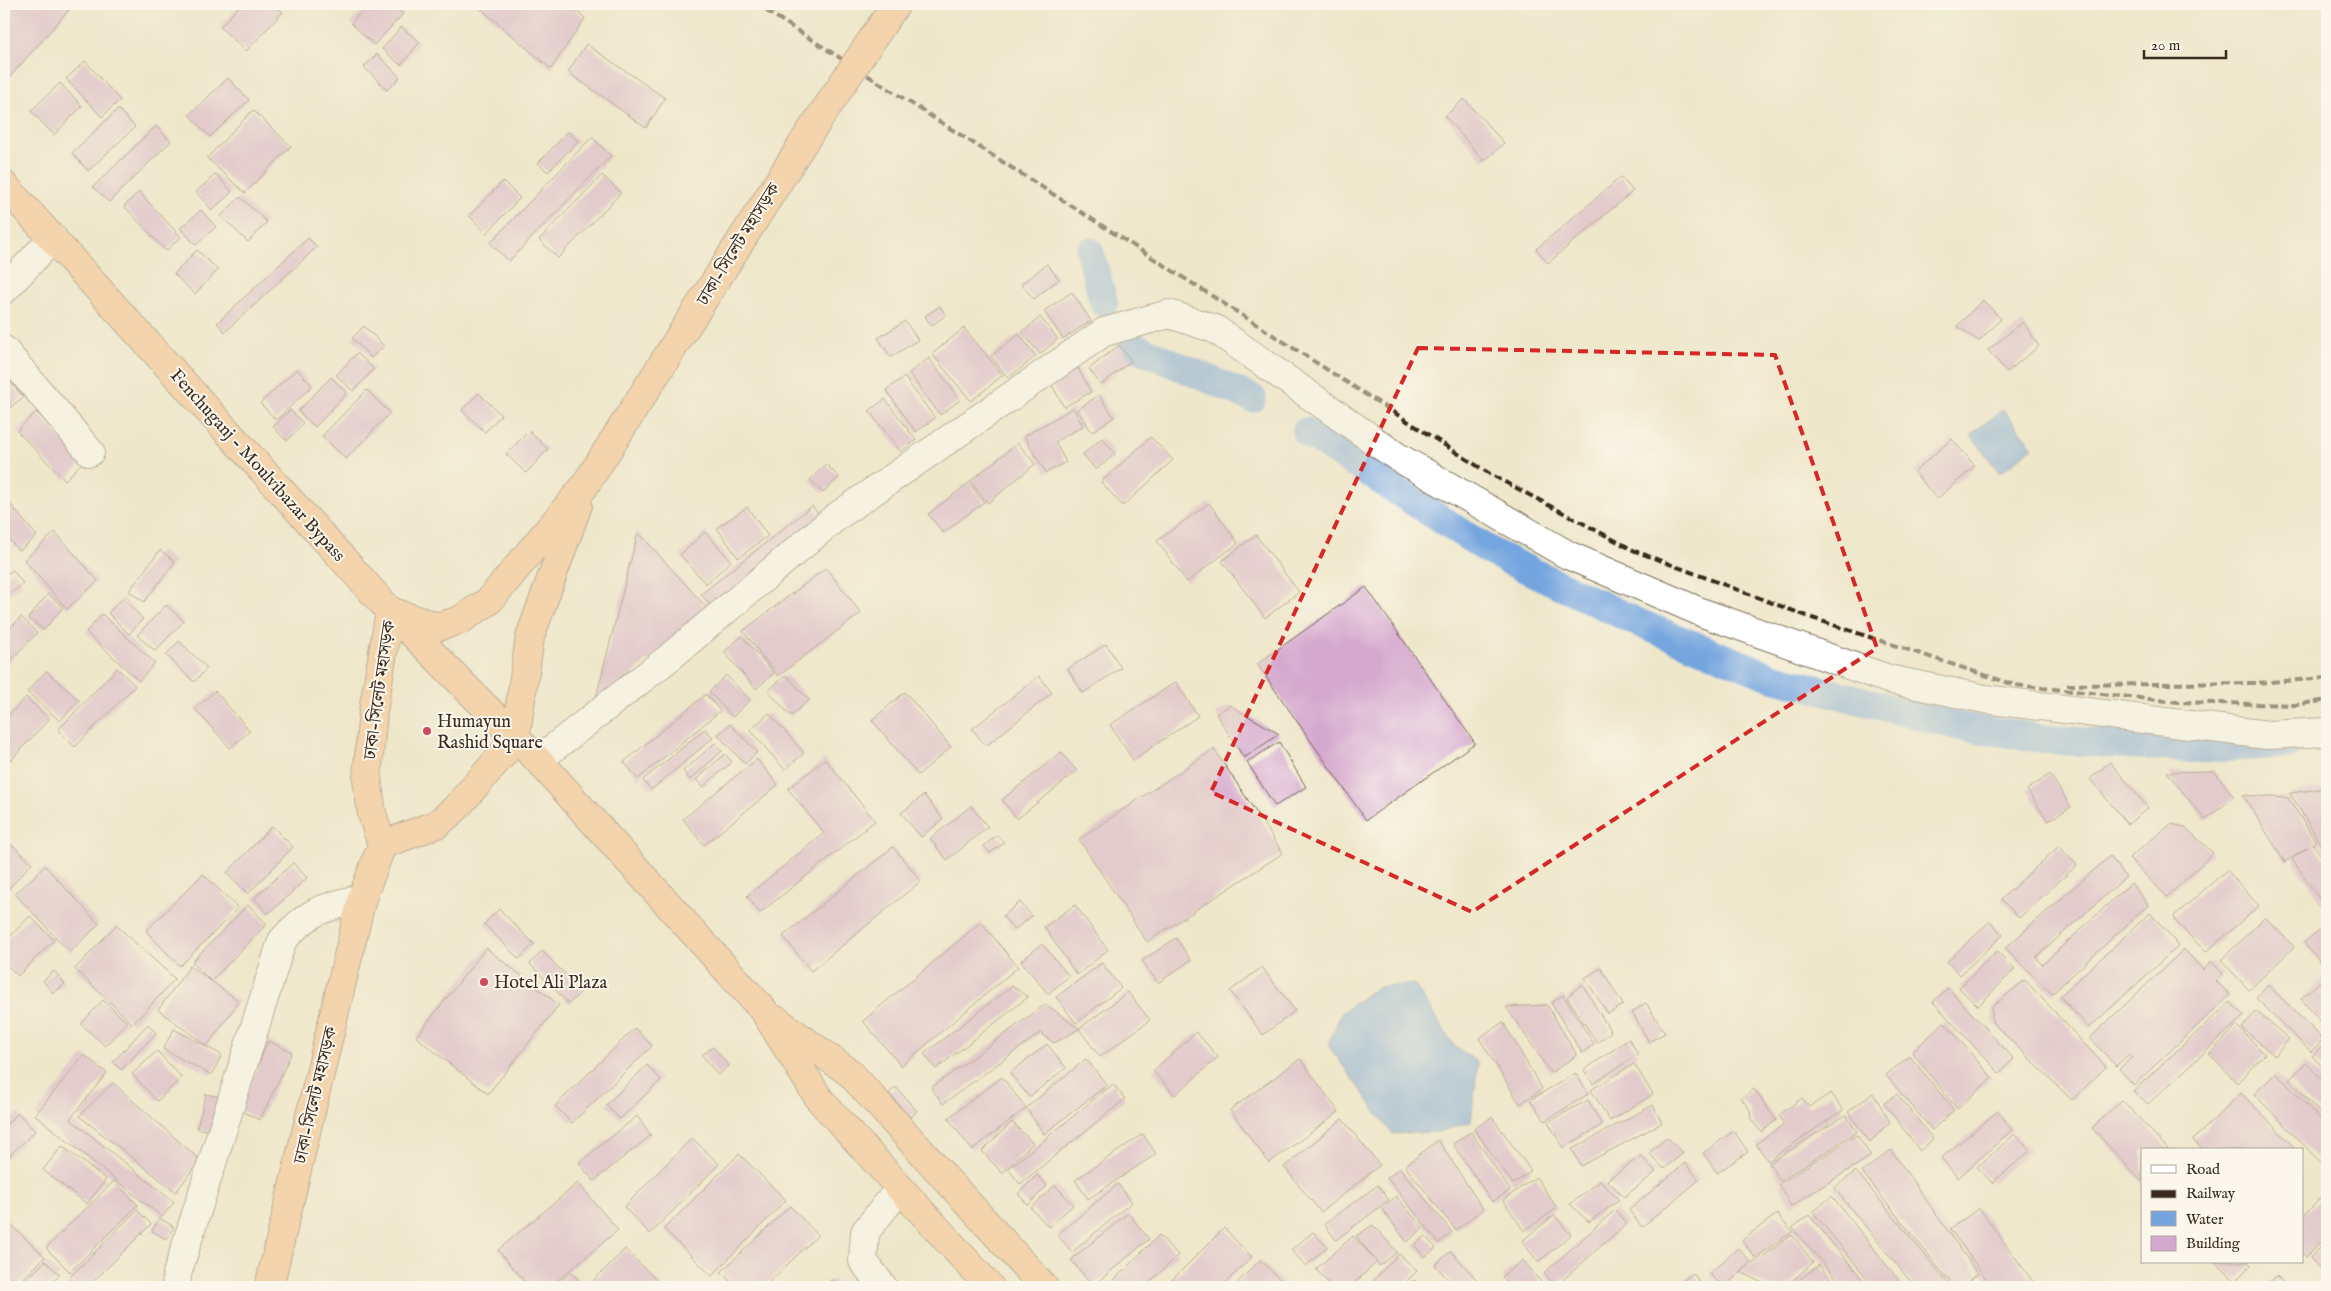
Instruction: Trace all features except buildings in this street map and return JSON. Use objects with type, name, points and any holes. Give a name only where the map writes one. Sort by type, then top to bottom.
[{"type":"highway","name":"ঢাকা-সিলেট মহাসড়ক","points":[[269,1287],[362,898],[382,845],[372,814],[367,778],[373,711],[390,611],[438,627],[467,615],[489,601],[584,487],[805,140],[896,4]]},
{"type":"highway","name":"Fenchuganj - Moulvibazar Bypass","points":[[4,186],[390,611],[516,740],[538,760],[764,1011]]},
{"type":"highway","name":"ঢাকা-সিলেট মহাসড়ক","points":[[516,740],[530,637],[584,487]]},
{"type":"highway","points":[[382,845],[437,824],[456,808],[516,740]]},
{"type":"highway","points":[[764,1011],[820,1100],[990,1287]]},
{"type":"highway","points":[[764,1011],[850,1074],[1044,1287]]},
{"type":"street","points":[[4,290],[53,238]]},
{"type":"street","points":[[538,760],[670,657],[836,517],[1104,332],[1169,314],[1215,329],[1396,456],[1568,555],[1703,613],[1888,679],[1984,699],[2267,735],[2327,732]]},
{"type":"street","points":[[4,350],[90,452]]},
{"type":"street","points":[[176,1287],[176,1274],[282,941],[294,927],[317,910],[362,898]]},
{"type":"street","points":[[883,1287],[864,1261],[865,1232],[900,1188]]},
{"type":"highlighted area","points":[[1418,348],[1775,355],[1877,648],[1472,912],[1211,792]]},
{"type":"water","points":[[2003,409],[2033,447],[2000,473],[1970,435]]},
{"type":"water","points":[[1414,984],[1453,1044],[1478,1063],[1471,1122],[1438,1132],[1392,1134],[1328,1045],[1341,1013],[1377,987]]},
{"type":"waterway","points":[[1090,252],[1104,303]]},
{"type":"waterway","points":[[1133,346],[1252,398]]},
{"type":"waterway","points":[[1306,432],[1493,553],[1641,624],[1772,677],[1958,726],[2053,740],[2201,749],[2288,744]]},
{"type":"railway","points":[[756,4],[1490,474],[1635,551],[1812,618],[2015,685],[2178,702],[2296,705],[2327,700]]},
{"type":"railway","points":[[2067,685],[2255,683],[2327,678]]},
{"type":"place","name":"Humayun Rashid Square","points":[[427,731]]},
{"type":"place","name":"Hotel Ali Plaza","points":[[484,982]]}]
